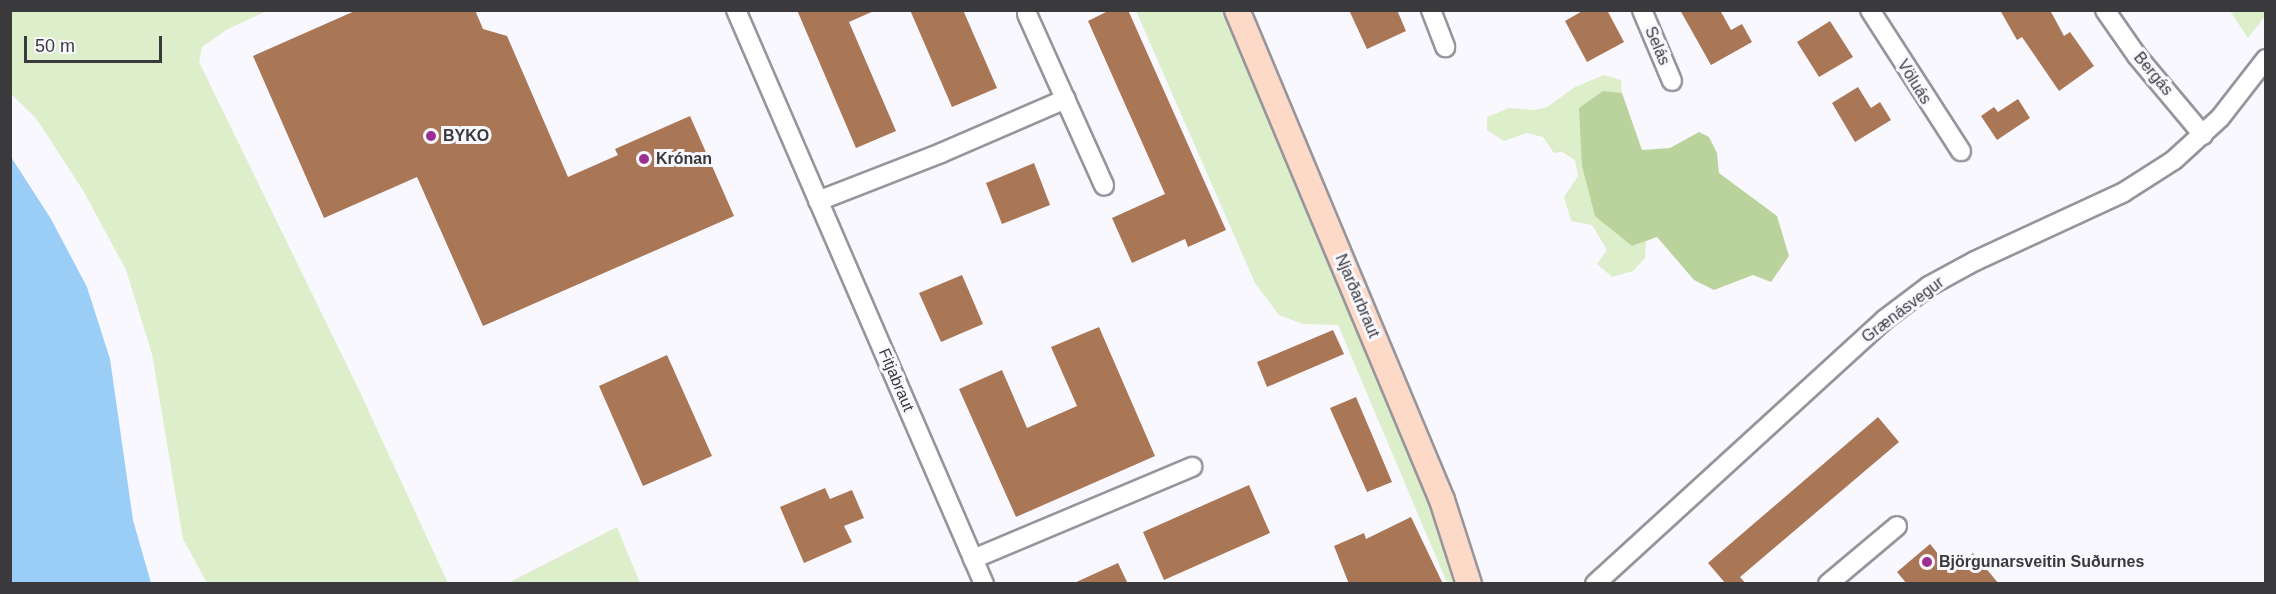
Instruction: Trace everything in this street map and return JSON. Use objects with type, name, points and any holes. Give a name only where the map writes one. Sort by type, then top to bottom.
[{"type":"main road","name":"Njarðarbraut","points":[[1237,10],[1442,500],[1469,584]]},
{"type":"street","name":"Fitjabraut","points":[[736,10],[984,584]]},
{"type":"street","points":[[1431,10],[1445,47]]},
{"type":"street","name":"Selás","points":[[1642,10],[1672,81]]},
{"type":"street","name":"Völuás","points":[[1870,10],[1961,151]]},
{"type":"street","name":"Bergás","points":[[2105,10],[2137,56],[2204,135]]},
{"type":"street","points":[[1027,14],[1104,185]]},
{"type":"street","name":"Grænásvegur","points":[[1595,584],[1884,320],[1929,286],[1975,261],[2124,192],[2174,160],[2204,135],[2265,59]]},
{"type":"street","points":[[818,201],[941,153],[1066,99]]},
{"type":"street","points":[[973,559],[1192,467]]},
{"type":"street","points":[[1828,584],[1897,526]]},
{"type":"green space","points":[[10,11],[267,11],[226,30],[202,47],[199,62],[359,390],[448,583],[207,583],[183,539],[152,354],[126,270],[84,192],[36,118],[11,94]]},
{"type":"green space","points":[[1136,11],[1227,11],[1435,504],[1461,583],[1447,583],[1338,325],[1303,324],[1279,315],[1255,283]]},
{"type":"green space","points":[[2230,11],[2265,11],[2265,16],[2248,38]]},
{"type":"green space","points":[[1604,75],[1621,80],[1622,93],[1603,91],[1632,246],[1646,241],[1645,258],[1633,271],[1612,277],[1597,264],[1607,250],[1592,225],[1571,221],[1564,197],[1578,176],[1575,160],[1562,152],[1554,153],[1543,137],[1527,133],[1504,141],[1487,130],[1487,117],[1509,108],[1535,110],[1547,107],[1575,87]]},
{"type":"green space","points":[[1603,91],[1622,93],[1642,150],[1670,148],[1699,132],[1709,137],[1717,153],[1719,173],[1777,216],[1789,256],[1771,282],[1753,275],[1714,290],[1694,280],[1657,237],[1632,246],[1595,216],[1582,166],[1579,108]]},
{"type":"green space","points":[[617,527],[640,583],[508,583]]},
{"type":"water","points":[[11,157],[51,219],[87,287],[110,359],[133,520],[151,583],[11,583]]},
{"type":"building","points":[[357,10],[475,10],[483,29],[507,36],[568,177],[618,155],[615,149],[690,116],[734,216],[483,326],[417,177],[324,218],[253,56]]},
{"type":"building","points":[[797,10],[876,10],[849,22],[896,131],[856,148]]},
{"type":"building","points":[[910,10],[963,10],[997,88],[952,107]]},
{"type":"building","points":[[1110,10],[1128,10],[1226,230],[1188,247],[1185,239],[1132,263],[1112,218],[1165,194],[1088,21]]},
{"type":"building","points":[[1349,10],[1397,10],[1406,31],[1367,49]]},
{"type":"building","points":[[1584,10],[1607,10],[1624,42],[1587,62],[1565,21]]},
{"type":"building","points":[[1680,10],[1720,10],[1731,30],[1742,24],[1752,42],[1711,65]]},
{"type":"building","points":[[2000,10],[2050,10],[2064,36],[2070,32],[2094,66],[2059,91],[2022,37],[2017,40]]},
{"type":"building","points":[[1830,21],[1853,57],[1819,77],[1797,42]]},
{"type":"building","points":[[1858,87],[1871,108],[1880,102],[1891,120],[1855,142],[1832,103]]},
{"type":"building","points":[[2018,99],[2030,118],[1997,140],[1981,116],[1994,107],[1998,112]]},
{"type":"building","points":[[1034,163],[1050,205],[1002,224],[986,183]]},
{"type":"building","points":[[962,275],[983,324],[941,342],[919,293]]},
{"type":"building","points":[[1099,327],[1155,456],[1016,517],[959,389],[1002,370],[1027,428],[1077,406],[1051,347]]},
{"type":"building","points":[[1333,330],[1344,354],[1267,387],[1257,362]]},
{"type":"building","points":[[667,355],[712,456],[643,486],[599,386]]},
{"type":"building","points":[[1356,397],[1392,482],[1367,492],[1330,408]]},
{"type":"building","points":[[1878,417],[1899,442],[1740,577],[1746,584],[1726,584],[1708,563]]},
{"type":"building","points":[[1249,485],[1270,533],[1164,580],[1143,532]]},
{"type":"building","points":[[825,488],[830,499],[852,490],[864,518],[844,526],[852,542],[804,563],[780,507]]},
{"type":"building","points":[[1411,517],[1443,584],[1349,584],[1334,546],[1364,533],[1366,539]]},
{"type":"building","name":"Björgunarsveitin Suðurnes","points":[[1930,544],[1952,571],[1973,553],[1999,584],[1907,584],[1897,572]]},
{"type":"building","points":[[1118,563],[1128,584],[1072,584]]},
{"type":"place","name":"BYKO","points":[[431,136]]},
{"type":"place","name":"Krónan","points":[[644,159]]},
{"type":"place","name":"Björgunarsveitin Suðurnes","points":[[1927,562]]}]
